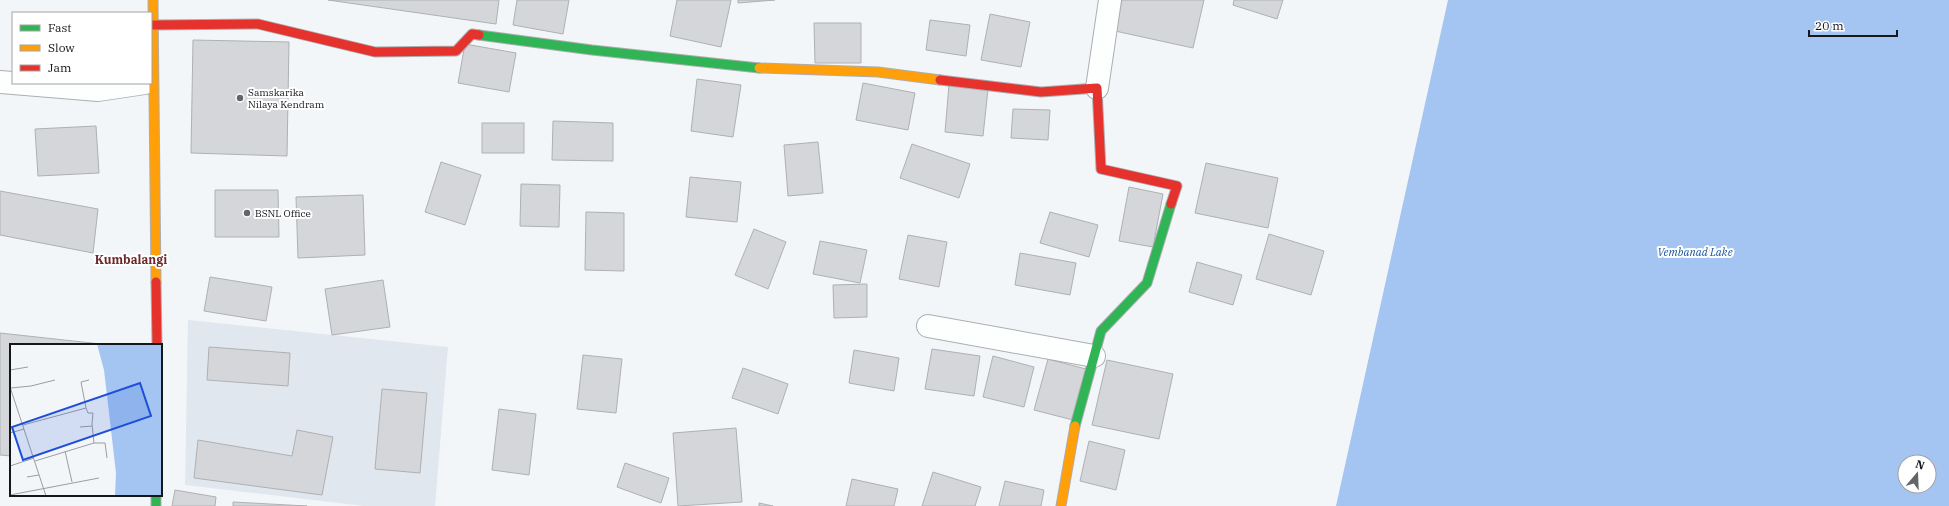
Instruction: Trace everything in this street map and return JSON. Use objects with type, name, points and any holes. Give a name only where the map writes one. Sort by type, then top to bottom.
[{"type":"street","points":[[152,44],[153,0]]},
{"type":"street","points":[[1060,506],[1073,435],[1101,331],[1147,283],[1177,186],[1101,169],[1097,88],[1110,0]]},
{"type":"street","points":[[153,25],[258,24],[376,52],[456,51],[472,34],[592,50],[776,70],[878,72],[1041,92],[1097,88]]},
{"type":"street","points":[[0,82],[12,83]]},
{"type":"street","points":[[24,84],[98,90],[137,84]]},
{"type":"street","points":[[150,84],[157,344]]},
{"type":"street","points":[[928,326],[1094,356]]},
{"type":"shaded area","points":[[188,320],[448,347],[435,506],[364,506],[185,485]]},
{"type":"water","name":"Vembanad Lake","points":[[1448,0],[1949,0],[1949,506],[1336,506]]},
{"type":"building","points":[[328,0],[499,0],[496,24]]},
{"type":"building","points":[[517,0],[569,0],[563,34],[513,25]]},
{"type":"building","points":[[677,0],[731,0],[721,47],[670,36]]},
{"type":"building","points":[[738,0],[775,0],[738,3]]},
{"type":"building","points":[[1122,0],[1204,0],[1193,48],[1115,31]]},
{"type":"building","points":[[1234,0],[1283,0],[1277,19],[1233,5]]},
{"type":"building","points":[[990,14],[1030,22],[1021,67],[981,60]]},
{"type":"building","points":[[930,20],[970,25],[966,56],[926,50]]},
{"type":"building","points":[[814,23],[861,23],[861,63],[815,63]]},
{"type":"building","name":"Samskarika Nilaya Kendram","points":[[193,40],[289,42],[287,156],[191,153]]},
{"type":"building","points":[[465,44],[516,53],[509,92],[458,83]]},
{"type":"building","points":[[697,79],[741,85],[733,137],[691,131]]},
{"type":"building","points":[[863,83],[915,93],[908,130],[856,120]]},
{"type":"building","points":[[949,85],[988,89],[983,136],[945,132]]},
{"type":"building","points":[[1013,109],[1050,110],[1048,140],[1011,138]]},
{"type":"building","points":[[553,121],[613,123],[613,161],[552,160]]},
{"type":"building","points":[[482,123],[524,123],[524,153],[482,153]]},
{"type":"building","points":[[96,126],[99,173],[38,176],[35,129]]},
{"type":"building","points":[[818,142],[823,193],[788,196],[784,145]]},
{"type":"building","points":[[912,144],[970,164],[959,198],[900,178]]},
{"type":"building","points":[[441,162],[481,175],[465,225],[425,212]]},
{"type":"building","points":[[1206,163],[1278,178],[1268,228],[1195,213]]},
{"type":"building","points":[[690,177],[741,182],[737,222],[686,217]]},
{"type":"building","points":[[521,184],[560,185],[559,227],[520,226]]},
{"type":"building","points":[[1129,187],[1163,194],[1153,247],[1119,241]]},
{"type":"building","name":"BSNL Office","points":[[215,190],[278,190],[279,237],[215,237]]},
{"type":"building","points":[[0,191],[98,209],[93,253],[0,235]]},
{"type":"building","points":[[363,195],[365,255],[298,258],[296,197]]},
{"type":"building","points":[[586,212],[624,213],[624,271],[585,270]]},
{"type":"building","points":[[1050,212],[1098,225],[1089,257],[1040,243]]},
{"type":"building","points":[[754,229],[786,242],[768,289],[735,275]]},
{"type":"building","points":[[1269,234],[1324,251],[1311,295],[1256,279]]},
{"type":"building","points":[[908,235],[947,242],[939,287],[899,279]]},
{"type":"building","points":[[820,241],[867,250],[860,283],[813,274]]},
{"type":"building","points":[[1020,253],[1076,263],[1070,295],[1015,285]]},
{"type":"building","points":[[1197,262],[1242,275],[1233,305],[1189,292]]},
{"type":"building","points":[[210,277],[272,287],[266,321],[204,311]]},
{"type":"building","points":[[383,280],[390,327],[332,335],[325,289]]},
{"type":"building","points":[[867,284],[867,317],[834,318],[833,285]]},
{"type":"building","points":[[0,333],[101,344],[10,344],[10,456],[0,455]]},
{"type":"building","points":[[209,347],[290,353],[288,386],[207,380]]},
{"type":"building","points":[[932,349],[980,356],[974,396],[925,389]]},
{"type":"building","points":[[854,350],[899,358],[894,391],[849,383]]},
{"type":"building","points":[[583,355],[622,359],[616,413],[577,409]]},
{"type":"building","points":[[993,356],[1034,367],[1024,407],[983,397]]},
{"type":"building","points":[[1048,359],[1086,369],[1073,420],[1034,410]]},
{"type":"building","points":[[1107,360],[1173,374],[1159,439],[1092,425]]},
{"type":"building","points":[[743,368],[788,384],[778,414],[732,398]]},
{"type":"building","points":[[382,389],[427,393],[420,473],[375,469]]},
{"type":"building","points":[[499,409],[536,414],[529,475],[492,470]]},
{"type":"building","points":[[736,428],[742,502],[678,506],[673,433]]},
{"type":"building","points":[[297,430],[333,437],[322,495],[194,478],[198,440],[292,456]]},
{"type":"building","points":[[1089,441],[1125,450],[1116,490],[1080,481]]},
{"type":"building","points":[[625,463],[669,478],[661,503],[617,487]]},
{"type":"building","points":[[933,472],[981,487],[975,506],[922,506]]},
{"type":"building","points":[[852,479],[898,489],[894,506],[846,506]]},
{"type":"building","points":[[1005,481],[1044,490],[1041,506],[999,506]]},
{"type":"building","points":[[175,490],[216,497],[215,506],[172,506]]},
{"type":"building","points":[[233,502],[307,506],[233,506]]},
{"type":"building","points":[[759,503],[773,506],[759,506]]},
{"type":"traffic: fast","points":[[479,35],[592,50],[759,68]]},
{"type":"traffic: fast","points":[[1075,426],[1101,331],[1147,283],[1171,204]]},
{"type":"traffic: fast","points":[[156,496],[156,506]]},
{"type":"traffic: slow","points":[[153,0],[156,282]]},
{"type":"traffic: slow","points":[[759,68],[878,72],[940,80]]},
{"type":"traffic: slow","points":[[1061,506],[1075,426]]},
{"type":"traffic: jam","points":[[153,25],[258,24],[375,52],[456,51],[472,34],[479,35]]},
{"type":"traffic: jam","points":[[940,80],[1041,92],[1097,88],[1101,169],[1177,186],[1171,204]]},
{"type":"traffic: jam","points":[[156,282],[157,344]]},
{"type":"place","name":"Samskarika Nilaya Kendram","points":[[240,98]]},
{"type":"place","name":"BSNL Office","points":[[247,213]]},
{"type":"district","name":"Kumbalangi","points":[[131,259]]}]
